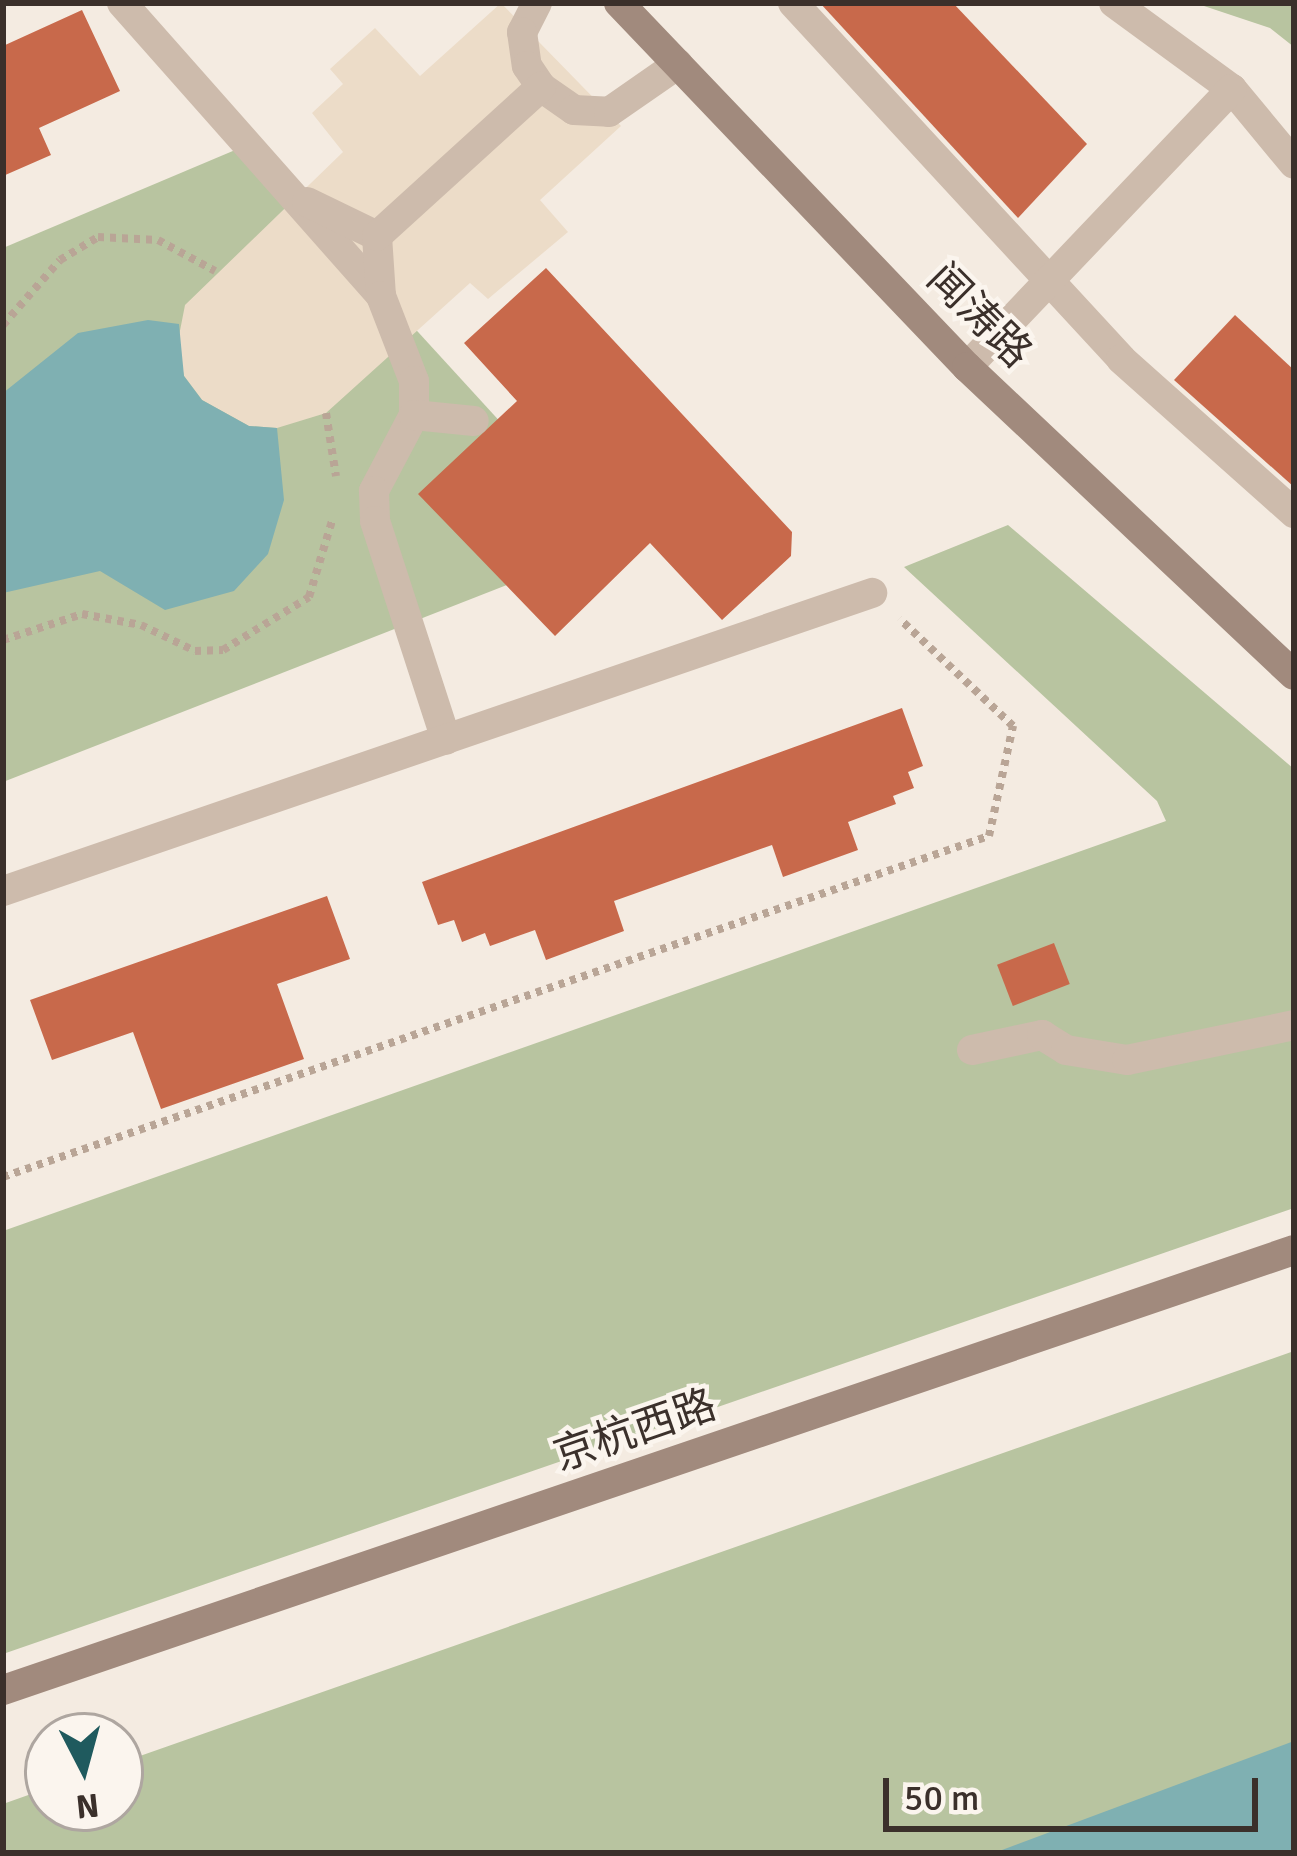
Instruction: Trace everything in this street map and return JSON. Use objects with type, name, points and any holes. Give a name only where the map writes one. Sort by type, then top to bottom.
[{"type":"street","name":"闻涛路","points":[[619,3],[967,367],[1294,675]]},
{"type":"street","name":"京杭西路","points":[[3,1690],[1294,1250]]},
{"type":"lane","points":[[122,3],[381,296]]},
{"type":"lane","points":[[537,3],[521,47],[541,87],[595,114],[678,64]]},
{"type":"lane","points":[[793,3],[1046,283],[1294,512]]},
{"type":"lane","points":[[1114,3],[1232,89],[1294,164]]},
{"type":"lane","points":[[377,236],[541,87]]},
{"type":"lane","points":[[967,367],[1232,89]]},
{"type":"lane","points":[[295,196],[377,236]]},
{"type":"lane","points":[[377,236],[381,296],[414,381],[414,415],[374,491],[375,520],[446,740]]},
{"type":"lane","points":[[414,415],[474,421]]},
{"type":"lane","points":[[3,891],[872,593]]},
{"type":"lane","points":[[972,1051],[1042,1035],[1066,1050],[1127,1060],[1294,1024]]},
{"type":"path","points":[[3,326],[60,260],[98,237],[158,240],[215,271]]},
{"type":"path","points":[[3,640],[82,614],[141,625],[195,651],[223,650],[289,616],[309,597],[337,497],[326,413]]},
{"type":"path","points":[[3,1177],[989,836],[1013,726],[872,593]]},
{"type":"green space","points":[[1195,3],[1294,3],[1294,47],[1270,28]]},
{"type":"green space","points":[[247,145],[612,544],[3,782],[3,248]]},
{"type":"green space","points":[[1008,525],[1294,769],[1294,1208],[3,1654],[3,1231],[1166,821],[1157,801],[904,567]]},
{"type":"green space","points":[[1294,1351],[1294,1853],[3,1853],[3,1804],[24,1797],[24,1832],[144,1832],[144,1755]]},
{"type":"shaded area","points":[[501,3],[621,126],[540,200],[568,232],[488,299],[470,283],[326,413],[277,428],[249,426],[202,400],[184,376],[177,346],[185,305],[343,152],[312,113],[343,84],[330,69],[375,28],[420,76]]},
{"type":"water","points":[[148,320],[179,324],[184,376],[202,400],[249,426],[277,428],[284,500],[268,554],[234,591],[165,610],[100,571],[3,593],[3,393],[78,333]]},
{"type":"water","points":[[1294,1741],[1294,1853],[994,1853]]},
{"type":"building","points":[[820,3],[953,3],[1087,144],[1018,218]]},
{"type":"building","points":[[82,10],[120,91],[39,128],[51,155],[3,176],[3,46]]},
{"type":"building","points":[[546,268],[792,532],[791,556],[722,620],[650,543],[555,636],[418,494],[517,401],[464,343]]},
{"type":"building","points":[[1235,315],[1294,370],[1294,487],[1174,380]]},
{"type":"building","points":[[902,708],[923,766],[908,772],[914,788],[893,796],[896,804],[848,822],[858,850],[783,877],[772,845],[614,901],[624,931],[546,960],[535,930],[490,946],[485,933],[462,942],[454,920],[438,925],[422,882]]},
{"type":"building","points":[[327,896],[350,959],[277,984],[304,1059],[161,1109],[133,1032],[52,1060],[30,1000]]},
{"type":"building","points":[[1054,943],[1070,984],[1013,1006],[997,965]]}]
